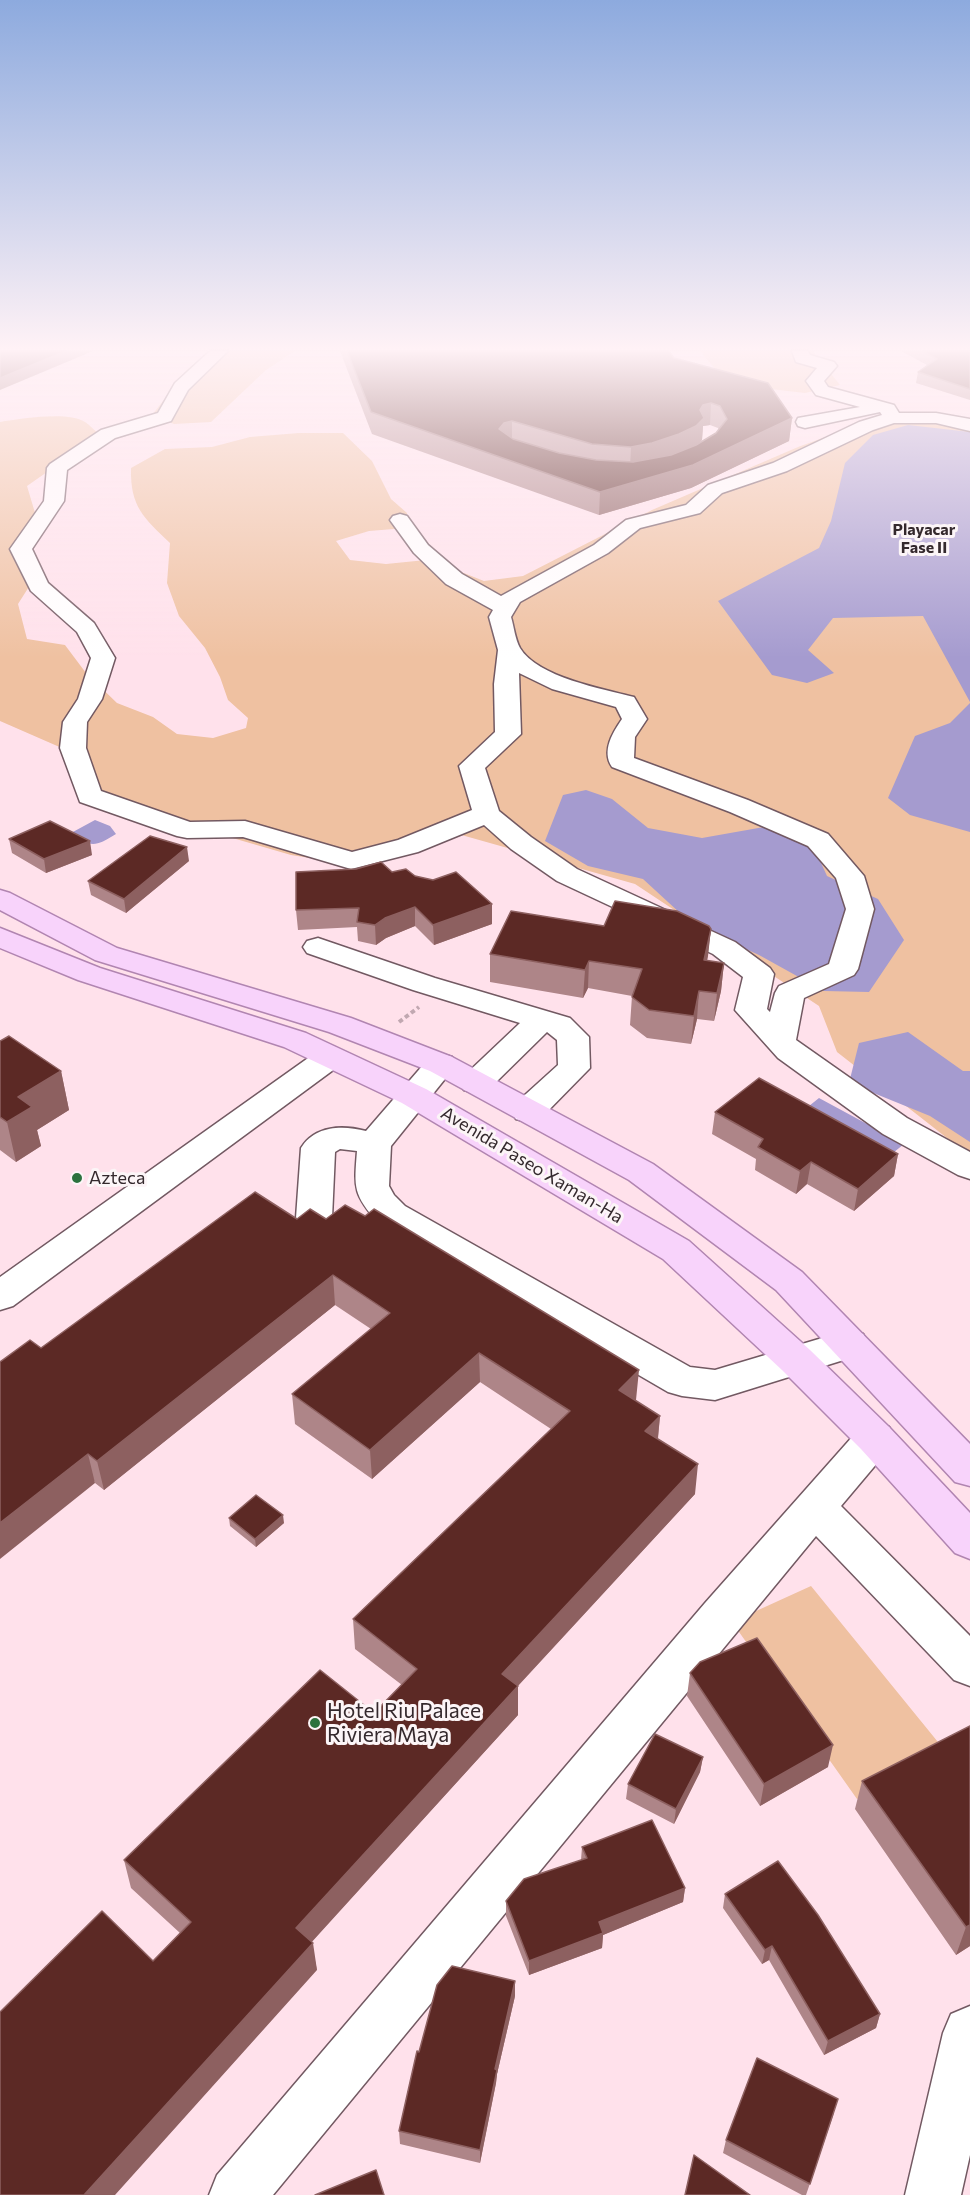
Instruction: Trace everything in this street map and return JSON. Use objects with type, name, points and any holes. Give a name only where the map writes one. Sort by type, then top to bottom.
[{"type":"main road","name":"Avenida Paseo Xaman-Ha","points":[[0,899],[97,964],[295,1040],[329,1058],[414,1096],[676,1250],[796,1360],[875,1438],[970,1541]]},
{"type":"main road","name":"Avenida Paseo Xaman-Ha","points":[[0,938],[340,1025],[441,1064],[528,1111],[650,1179],[789,1281],[970,1470]]},
{"type":"street","points":[[79,453],[57,468],[54,501],[21,549],[39,586],[86,628],[103,658],[90,699],[75,722],[73,748],[89,796],[188,830],[245,829],[351,861],[408,846],[487,814]]},
{"type":"street","points":[[808,453],[780,467],[715,489],[693,509],[633,524],[601,549],[511,598],[500,617],[509,651],[506,684],[508,734],[472,766],[487,814],[521,843],[567,875],[724,948],[759,974],[751,1010],[789,1051],[895,1126],[970,1167]]},
{"type":"street","points":[[400,520],[421,549],[454,579],[504,607]]},
{"type":"street","points":[[509,651],[524,665],[549,681],[625,702],[635,719],[622,737],[621,762],[739,806],[819,840],[849,876],[860,909],[843,969],[790,993],[780,1041]]},
{"type":"street","points":[[318,947],[424,984],[559,1024],[573,1037],[574,1068],[528,1111]]},
{"type":"street","points":[[476,1083],[542,1019]]},
{"type":"street","points":[[0,1296],[329,1058]]},
{"type":"street","points":[[441,1064],[374,1144],[372,1186],[379,1201],[392,1215],[682,1381],[715,1385],[849,1344]]},
{"type":"street","points":[[314,1218],[318,1148],[327,1139],[342,1136],[374,1144]]},
{"type":"street","points":[[237,2195],[721,1616],[875,1438]]},
{"type":"street","points":[[816,1508],[970,1666]]},
{"type":"street","points":[[933,2195],[970,2033]]},
{"type":"shaded area","points":[[0,453],[74,453],[27,486],[35,513],[11,550],[32,582],[18,604],[27,639],[65,645],[86,673],[117,703],[153,717],[177,734],[213,738],[246,728],[248,718],[228,700],[220,677],[205,648],[179,616],[167,583],[170,543],[146,519],[136,502],[131,481],[131,468],[157,453],[364,453],[372,461],[391,499],[407,513],[406,528],[369,531],[336,541],[350,560],[386,564],[426,560],[484,581],[523,576],[652,510],[783,453],[970,453],[970,1156],[837,1052],[819,1006],[635,884],[458,834],[366,867],[291,855],[181,823],[89,788],[71,752],[0,721]]},
{"type":"shaded area","points":[[855,453],[970,453],[970,702],[923,616],[833,618],[808,650],[834,673],[807,683],[772,675],[718,601],[819,548],[831,521],[845,463]]},
{"type":"shaded area","points":[[970,703],[970,832],[910,815],[888,798],[915,736],[950,723]]},
{"type":"shaded area","points":[[586,790],[612,799],[648,828],[702,838],[781,824],[808,834],[827,876],[878,899],[904,940],[869,992],[824,991],[759,955],[693,925],[643,879],[588,866],[545,841],[563,795]]},
{"type":"shaded area","points":[[95,820],[110,826],[116,834],[93,844],[71,833]]},
{"type":"shaded area","points":[[908,1032],[963,1071],[970,1071],[970,1142],[930,1116],[849,1083],[859,1043]]},
{"type":"shaded area","points":[[819,1098],[904,1144],[888,1157],[804,1110]]},
{"type":"shaded area","points":[[811,1586],[942,1747],[857,1799],[732,1622]]},
{"type":"building","points":[[490,453],[561,453],[596,460],[633,462],[675,453],[717,453],[693,465],[600,492]]},
{"type":"building","points":[[50,821],[90,841],[44,859],[9,839]]},
{"type":"building","points":[[150,836],[187,847],[124,899],[88,881]]},
{"type":"building","points":[[381,862],[392,872],[406,869],[415,876],[433,880],[456,872],[492,904],[433,925],[415,907],[385,918],[375,925],[357,922],[359,908],[296,910],[296,872],[356,869]]},
{"type":"building","points":[[615,901],[677,911],[709,926],[711,929],[704,960],[724,963],[717,993],[699,991],[694,1016],[649,1010],[632,997],[642,969],[589,961],[585,970],[490,954],[511,911],[604,926]]},
{"type":"building","points":[[9,1036],[61,1071],[18,1097],[32,1107],[7,1122],[0,1117],[0,1041]]},
{"type":"building","points":[[759,1078],[898,1154],[858,1189],[811,1162],[800,1171],[758,1147],[763,1139],[715,1112]]},
{"type":"building","points":[[255,1192],[297,1219],[310,1209],[326,1219],[345,1205],[365,1216],[374,1209],[639,1370],[619,1390],[660,1416],[645,1431],[698,1464],[502,1674],[518,1686],[296,1928],[313,1943],[84,2195],[0,2195],[0,2012],[102,1911],[153,1961],[191,1922],[124,1860],[320,1670],[374,1713],[417,1669],[353,1619],[570,1411],[479,1353],[370,1450],[292,1394],[390,1313],[333,1275],[97,1461],[88,1454],[0,1523],[0,1362],[30,1340],[41,1348]]},
{"type":"building","points":[[256,1495],[283,1515],[255,1539],[229,1518]]},
{"type":"building","points":[[757,1638],[833,1745],[764,1784],[690,1673],[700,1662]]},
{"type":"building","points":[[970,1726],[970,1925],[966,1927],[862,1781]]},
{"type":"building","points":[[655,1734],[703,1757],[676,1809],[628,1784]]},
{"type":"building","points":[[652,1820],[685,1888],[599,1922],[603,1933],[529,1961],[506,1901],[524,1879],[587,1858],[582,1847]]},
{"type":"building","points":[[778,1861],[818,1915],[880,2014],[828,2041],[772,1946],[765,1950],[725,1894]]},
{"type":"building","points":[[452,1966],[515,1981],[480,2150],[399,2131],[417,2051],[419,2052],[437,1985]]},
{"type":"building","points":[[757,2058],[838,2099],[810,2184],[726,2140]]},
{"type":"building","points":[[694,2155],[750,2195],[685,2195]]},
{"type":"building","points":[[376,2170],[384,2195],[315,2195]]},
{"type":"place","name":"Azteca","points":[[77,1178]]},
{"type":"place","name":"Hotel Riu Palace Riviera Maya","points":[[315,1723]]},
{"type":"district","name":"Playacar Fase II","points":[[924,539]]}]
